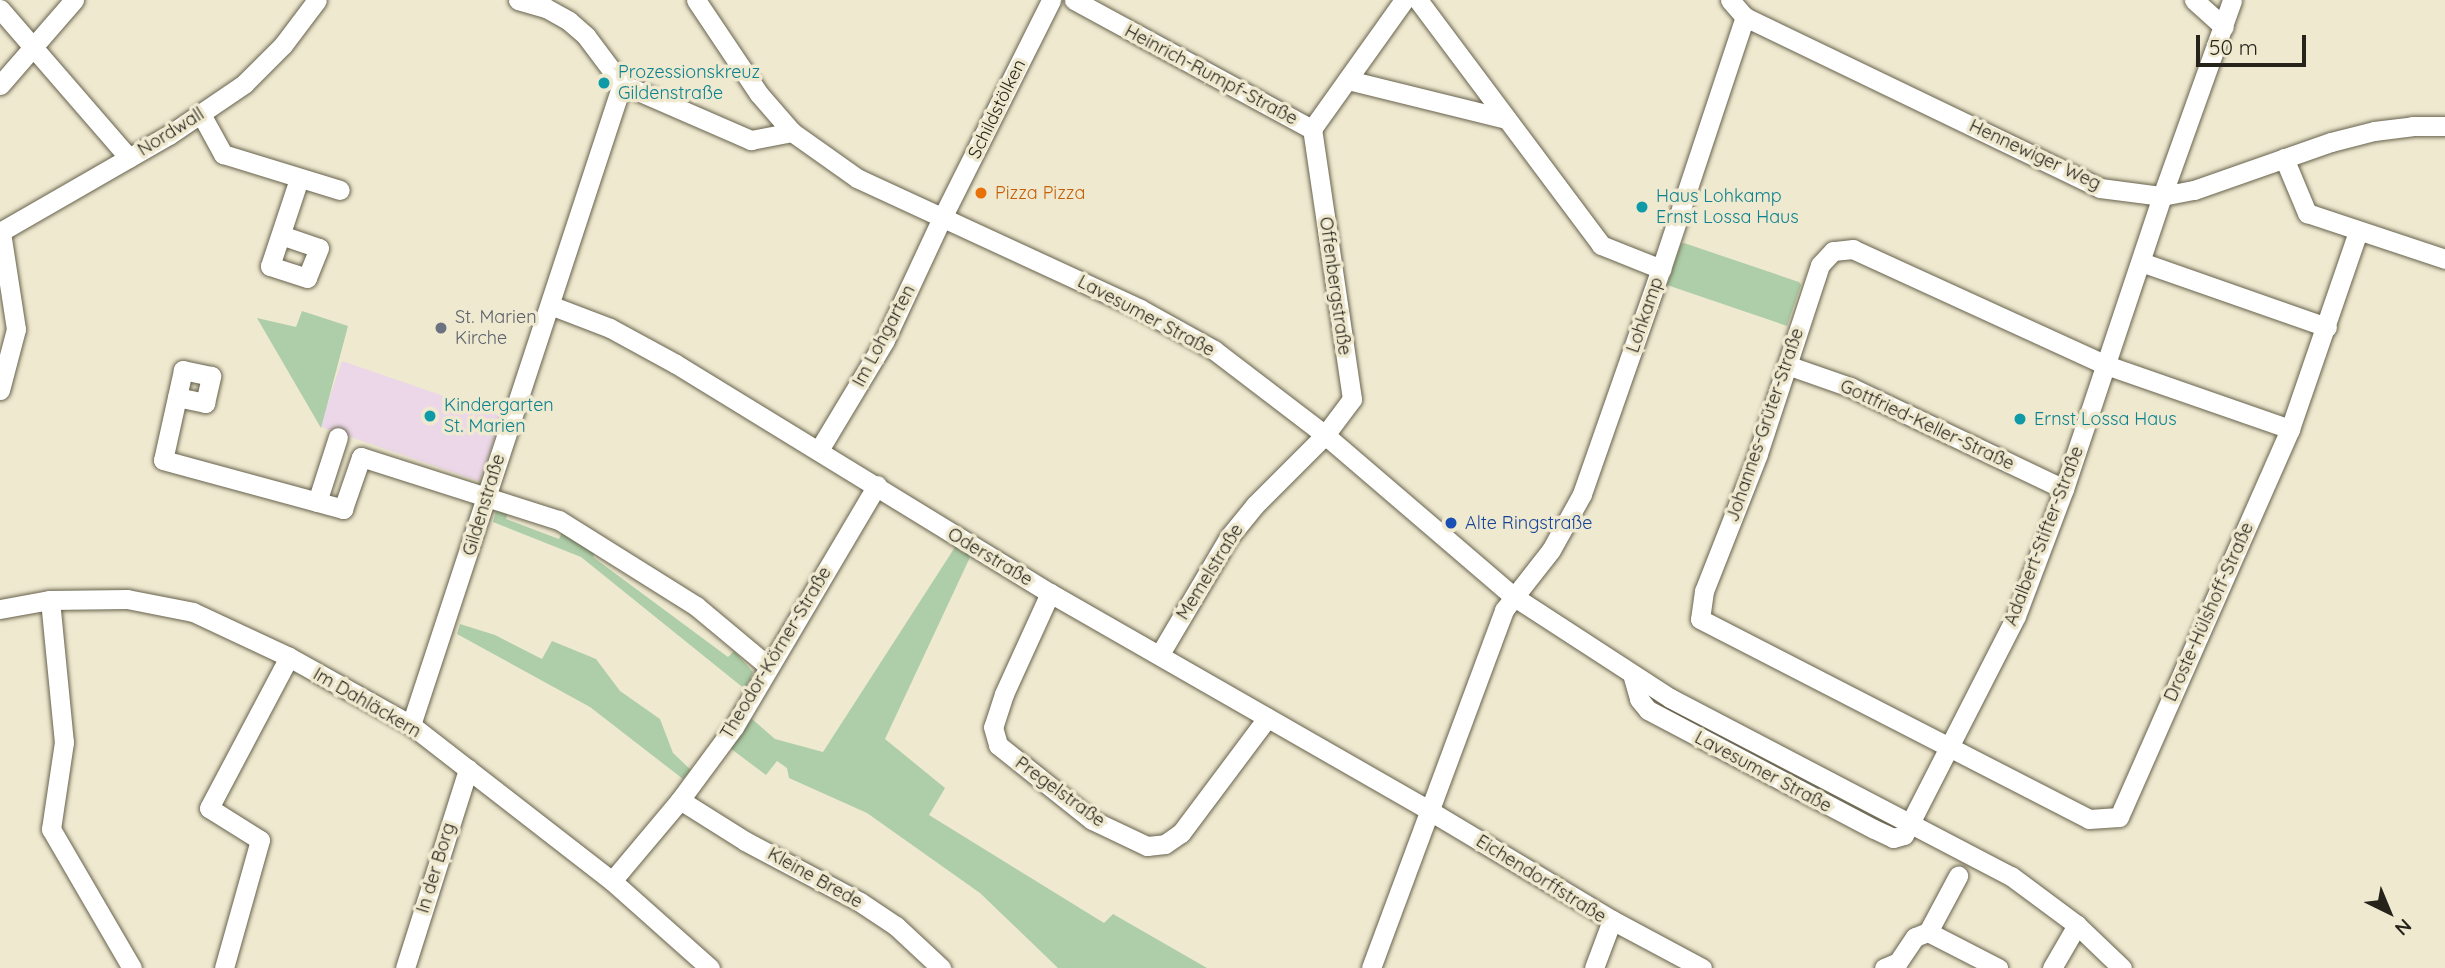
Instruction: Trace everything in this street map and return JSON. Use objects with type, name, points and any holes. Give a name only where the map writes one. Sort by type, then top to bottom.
[{"type":"street","points":[[0,85],[74,0]]},
{"type":"street","name":"Nordwall","points":[[0,232],[129,158],[244,84],[283,45],[317,0]]},
{"type":"street","points":[[518,0],[546,8],[569,21],[586,36],[622,84],[751,139],[792,132]]},
{"type":"street","name":"Lavesumer Straße","points":[[696,0],[759,94],[792,132],[857,178],[1140,309],[1214,350],[1325,435],[1513,596],[1670,698],[2011,876],[2077,925],[2122,968]]},
{"type":"street","name":"Schildstölken","points":[[942,218],[1051,0]]},
{"type":"street","name":"Heinrich-Rumpf-Straße","points":[[1074,0],[1312,129]]},
{"type":"street","points":[[1312,129],[1404,0]]},
{"type":"street","points":[[1419,0],[1503,118],[1601,245],[1661,269]]},
{"type":"street","name":"Hennewiger Weg","points":[[1730,0],[1745,17],[2100,188],[2162,196],[2218,182],[2284,158],[2374,131],[2445,126]]},
{"type":"street","points":[[2194,0],[2224,27]]},
{"type":"street","name":"Adalbert-Stifter-Straße","points":[[1911,823],[2016,616],[2064,489],[2162,196],[2232,0]]},
{"type":"street","points":[[0,9],[129,158]]},
{"type":"street","name":"Lohkamp","points":[[1513,596],[1551,550],[1582,494],[1745,17]]},
{"type":"street","points":[[1348,80],[1503,118]]},
{"type":"street","name":"Gildenstraße","points":[[411,725],[622,84]]},
{"type":"street","points":[[201,114],[223,154],[340,190]]},
{"type":"street","name":"Offenbergstraße","points":[[1312,129],[1352,399],[1325,435]]},
{"type":"street","points":[[2284,158],[2307,213],[2445,259]]},
{"type":"street","points":[[281,235],[299,179]]},
{"type":"street","name":"Im Lohgarten","points":[[818,450],[885,340],[942,218]]},
{"type":"street","points":[[0,232],[16,329],[0,390]]},
{"type":"street","name":"Droste-Hülshoff-Straße","points":[[1951,748],[2089,819],[2119,817],[2290,429],[2358,232]]},
{"type":"street","name":"Johannes-Grüter-Straße","points":[[1951,748],[1700,619],[1704,591],[1758,454],[1820,265],[1833,251],[1845,248],[2106,365]]},
{"type":"street","points":[[2141,262],[2327,327]]},
{"type":"street","name":"Oderstraße","points":[[550,305],[610,328],[676,364],[1050,593],[1430,811]]},
{"type":"street","name":"Gottfried-Keller-Straße","points":[[1787,365],[1850,387],[2064,489]]},
{"type":"street","points":[[2106,365],[2290,429]]},
{"type":"street","points":[[177,397],[163,460],[343,509],[360,457]]},
{"type":"street","name":"Memelstraße","points":[[1160,654],[1229,537],[1255,505],[1325,435]]},
{"type":"street","points":[[317,502],[336,443],[360,457],[559,520],[696,606],[768,666]]},
{"type":"street","name":"Theodor-Körner-Straße","points":[[612,881],[680,800],[751,700],[768,666],[877,485]]},
{"type":"street","name":"Pregelstraße","points":[[1050,593],[1004,694],[993,727],[998,745],[1092,820],[1147,846],[1165,844],[1181,833],[1267,718]]},
{"type":"street","points":[[1371,968],[1504,610],[1513,596]]},
{"type":"street","name":"Im Dahläckern","points":[[0,609],[50,600],[127,599],[193,612],[289,657],[411,725],[612,881],[710,968]]},
{"type":"street","points":[[50,600],[64,742],[51,829],[132,968]]},
{"type":"street","points":[[224,968],[260,839],[209,808],[289,657]]},
{"type":"street","name":"In der Borg","points":[[405,968],[468,769]]},
{"type":"street","name":"Kleine Brede","points":[[680,800],[745,841],[860,902],[896,926],[941,968]]},
{"type":"street","name":"Eichendorffstraße","points":[[1430,811],[1612,920],[1594,968]]},
{"type":"street","points":[[1884,968],[1898,962],[1915,937],[1928,932],[1958,876]]},
{"type":"street","points":[[1612,920],[1702,968]]},
{"type":"street","points":[[2052,968],[2077,925]]},
{"type":"street","points":[[1928,932],[1998,968]]},
{"type":"shaded area","points":[[342,361],[502,416],[479,481],[320,426]]},
{"type":"green space","points":[[1681,244],[1799,282],[1801,285],[1787,326],[1667,285]]},
{"type":"green space","points":[[302,311],[348,326],[321,428],[257,318],[296,327]]},
{"type":"green space","points":[[504,507],[509,509],[506,519],[559,539],[564,528],[597,548],[593,557],[728,657],[734,651],[753,672],[746,690],[581,557],[493,522],[496,511]]},
{"type":"green space","points":[[957,544],[972,553],[885,739],[945,788],[929,815],[1104,923],[1113,914],[1207,968],[1058,968],[980,893],[867,813],[789,778],[787,768],[777,761],[766,775],[730,748],[751,718],[775,739],[823,752]]},
{"type":"green space","points":[[460,624],[495,635],[542,659],[552,641],[596,659],[620,691],[660,719],[673,753],[691,770],[683,779],[590,707],[457,634]]},
{"type":"place","name":"Prozessionskreuz Gildenstraße","points":[[604,83]]},
{"type":"place","name":"Pizza Pizza","points":[[981,193]]},
{"type":"place","name":"Haus Lohkamp Ernst Lossa Haus","points":[[1642,207]]},
{"type":"place","name":"St. Marien Kirche","points":[[441,328]]},
{"type":"place","name":"Kindergarten St. Marien","points":[[430,416]]},
{"type":"place","name":"Ernst Lossa Haus","points":[[2020,419]]},
{"type":"place","name":"Alte Ringstraße","points":[[1451,523]]}]
